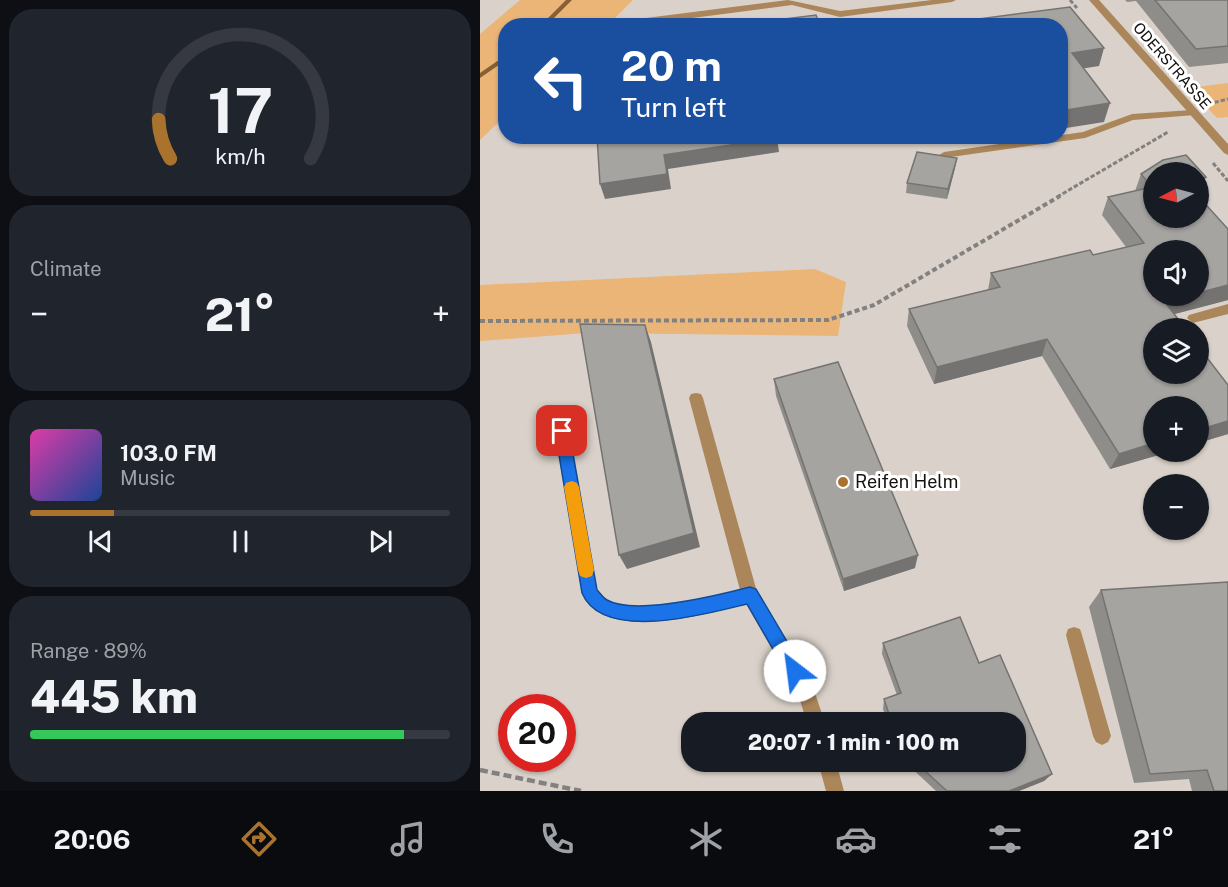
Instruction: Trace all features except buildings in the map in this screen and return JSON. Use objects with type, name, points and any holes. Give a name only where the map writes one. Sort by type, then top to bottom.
[{"type":"street","name":"ODERSTRASSE","points":[[1094,0],[1228,151]]},
{"type":"lane","points":[[669,18],[792,2],[840,14],[952,0]]},
{"type":"lane","points":[[849,18],[853,12]]},
{"type":"lane","points":[[1068,137],[1085,135],[1132,117],[1192,113]]},
{"type":"lane","points":[[944,155],[1022,144]]},
{"type":"lane","points":[[1192,318],[1228,309]]},
{"type":"lane","points":[[696,398],[750,595],[806,690],[813,712]]},
{"type":"lane","points":[[562,431],[590,593],[601,606],[621,613],[655,613],[706,606],[750,595]]},
{"type":"lane","points":[[1074,635],[1102,736]]},
{"type":"lane","points":[[830,772],[835,791]]},
{"type":"path","points":[[480,321],[828,320],[874,305],[1179,125],[1192,113]]},
{"type":"path","points":[[480,770],[581,791]]},
{"type":"shaded area","points":[[480,0],[1228,0],[1228,791],[480,791]]},
{"type":"shaded area","points":[[520,0],[633,0],[615,18],[499,18]]},
{"type":"shaded area","points":[[498,19],[498,123],[480,140],[480,34]]},
{"type":"shaded area","points":[[1228,83],[1228,117],[1217,118],[1188,88]]},
{"type":"shaded area","points":[[815,269],[846,282],[838,336],[586,333],[480,341],[480,285]]},
{"type":"waterway","points":[[550,18],[569,0]]},
{"type":"waterway","points":[[480,76],[498,63]]},
{"type":"slow traffic","points":[[572,487],[586,570]]},
{"type":"place","name":"Reifen Helm","points":[[843,482]]},
{"type":"route","points":[[562,431],[590,593],[601,606],[621,613],[655,613],[706,606],[750,595],[795,671]]}]
